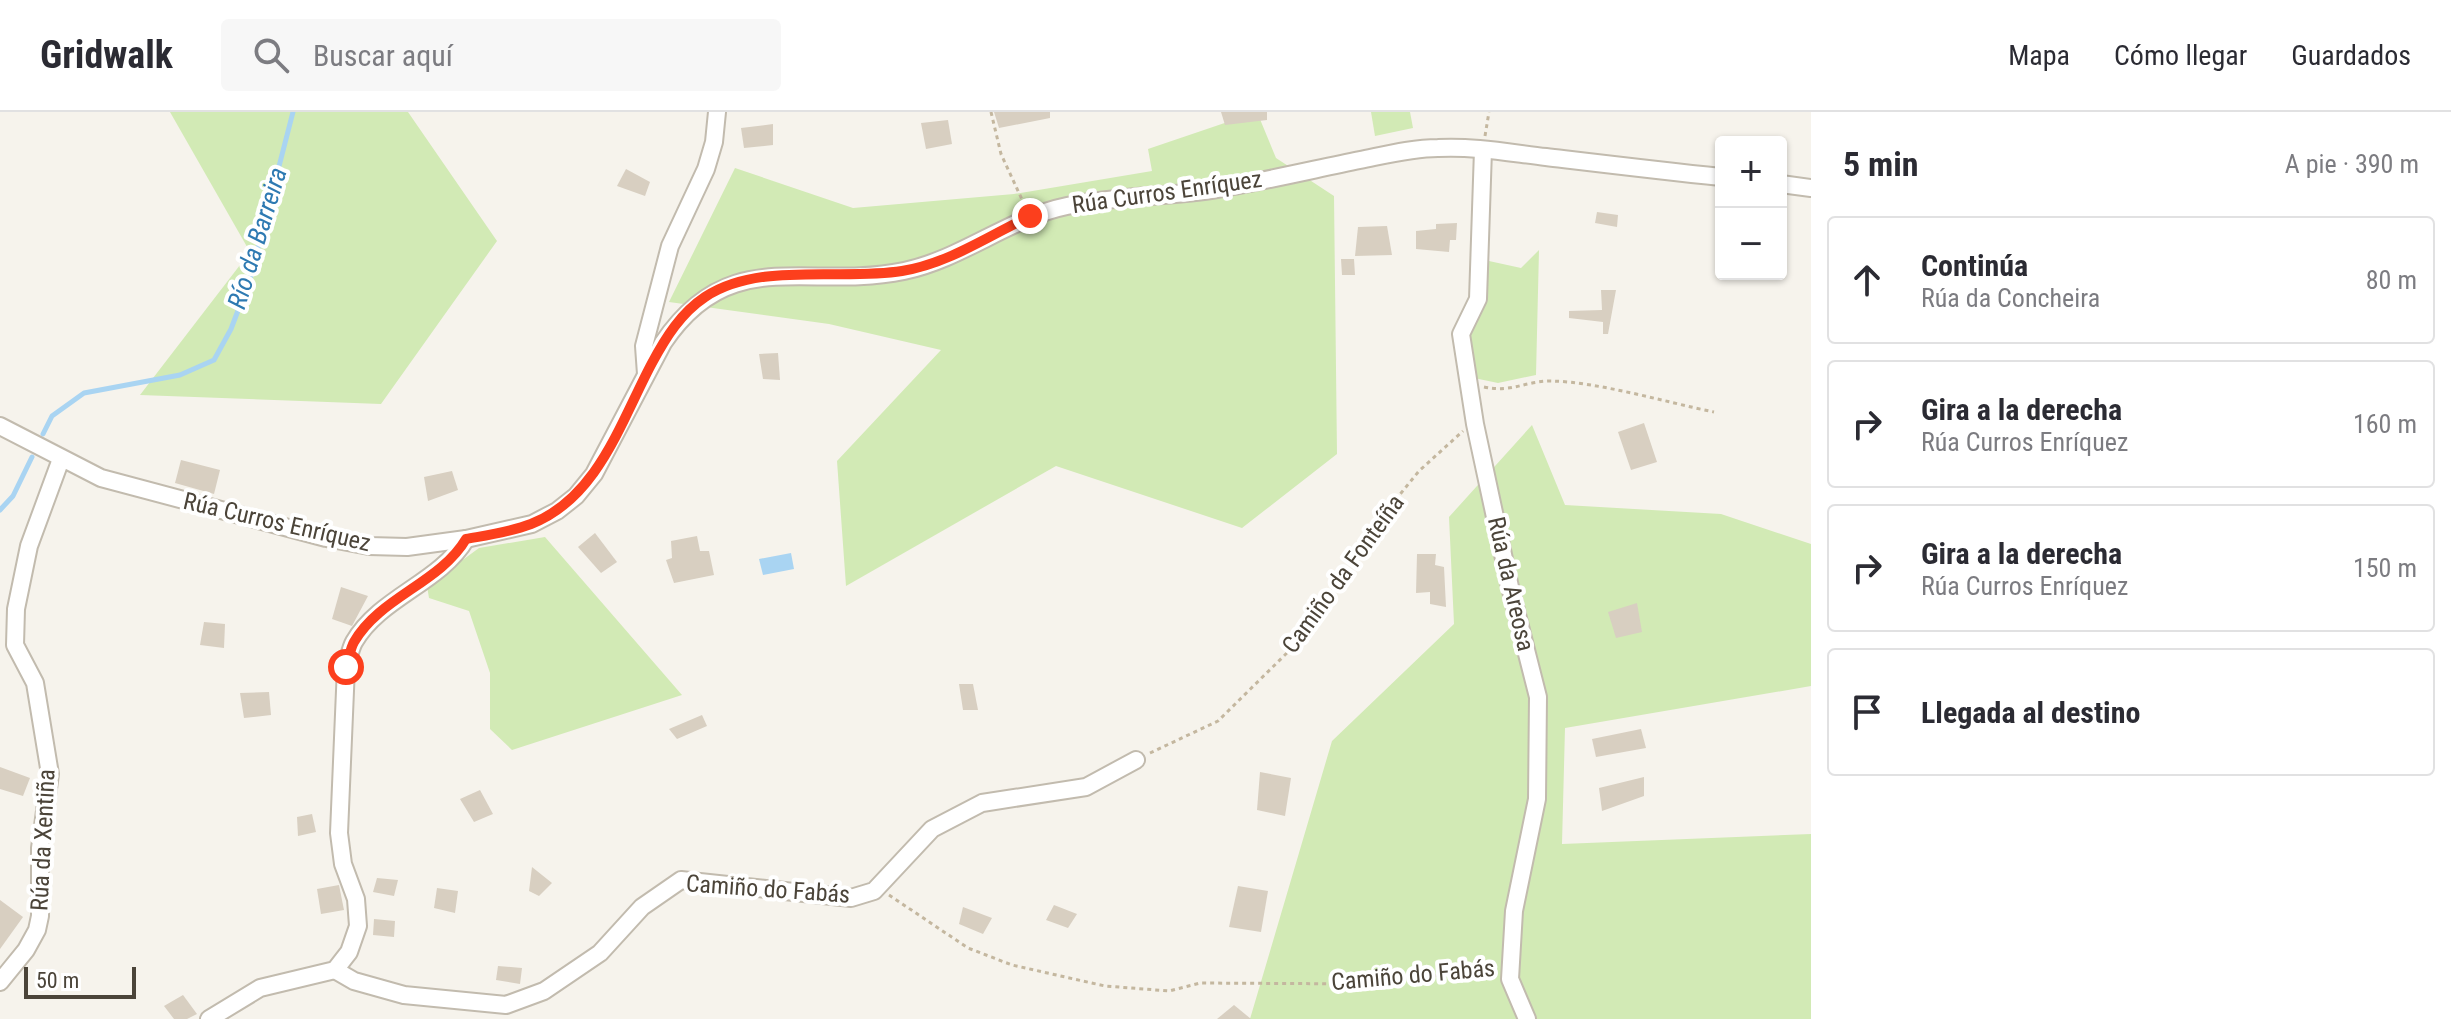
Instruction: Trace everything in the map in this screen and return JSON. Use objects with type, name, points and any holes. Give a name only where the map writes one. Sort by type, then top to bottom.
[{"type":"street","points":[[646,374],[644,346],[670,246],[706,169],[714,142],[717,112]]},
{"type":"street","name":"Rúa Curros Enríquez","points":[[0,426],[101,478],[326,538],[369,546],[407,547],[466,539],[532,524],[557,511],[576,496],[594,474],[663,343],[691,307],[707,295],[731,284],[763,277],[867,275],[904,271],[939,261],[1030,216],[1067,205],[1211,190],[1394,153],[1438,148],[1483,150],[1715,176]]},
{"type":"street","name":"Rúa da Areosa","points":[[1483,150],[1478,299],[1461,334],[1475,420],[1510,587],[1538,697],[1537,799],[1514,911],[1510,966],[1510,979],[1527,1019]]},
{"type":"street","points":[[1787,185],[1811,188]]},
{"type":"street","name":"Rúa da Xentiña","points":[[0,982],[26,950],[37,930],[40,916],[40,848],[50,774],[35,683],[15,645],[16,609],[29,546],[61,459]]},
{"type":"street","points":[[209,1019],[260,988],[335,970],[349,952],[358,926],[356,899],[343,864],[339,833],[346,667],[353,643],[375,618],[455,558],[466,539]]},
{"type":"street","points":[[874,891],[932,829],[982,803],[1086,787],[1136,760]]},
{"type":"street","name":"Camiño do Fabás","points":[[335,970],[354,981],[404,995],[506,1005],[544,991],[600,953],[642,907],[681,880],[851,898],[874,891]]},
{"type":"path","points":[[991,112],[1001,154],[1030,216]]},
{"type":"path","points":[[1483,150],[1489,112]]},
{"type":"path","points":[[1469,384],[1501,391],[1548,381],[1578,384],[1714,412]]},
{"type":"path","name":"Camiño da Fonteíña","points":[[1136,760],[1218,721],[1297,643],[1371,530],[1409,483],[1475,420]]},
{"type":"path","name":"Camiño do Fabás","points":[[874,891],[895,897],[968,948],[1012,965],[1105,986],[1169,991],[1200,983],[1371,984],[1510,966]]},
{"type":"green space","points":[[170,112],[408,112],[497,241],[381,404],[140,395],[250,252]]},
{"type":"green space","points":[[1257,112],[1276,158],[1334,196],[1337,454],[1242,528],[1056,466],[846,586],[837,461],[941,350],[829,324],[669,302],[735,168],[853,208],[1014,194],[1152,171],[1148,149]]},
{"type":"green space","points":[[1371,112],[1410,112],[1413,128],[1375,136]]},
{"type":"green space","points":[[1539,250],[1536,375],[1498,383],[1474,378],[1468,336],[1483,302],[1489,261],[1521,268]]},
{"type":"green space","points":[[1532,425],[1565,505],[1721,514],[1811,544],[1811,686],[1565,728],[1562,844],[1811,834],[1811,1019],[1250,1019],[1332,741],[1454,624],[1449,517]]},
{"type":"green space","points":[[545,537],[682,695],[512,750],[490,729],[490,673],[469,611],[429,598],[427,586],[479,548]]},
{"type":"water","points":[[791,553],[794,569],[763,575],[759,559]]},
{"type":"building","points":[[994,112],[1050,112],[1050,118],[999,128]]},
{"type":"building","points":[[1221,112],[1267,112],[1267,120],[1225,125]]},
{"type":"building","points":[[948,120],[952,144],[926,149],[921,123]]},
{"type":"building","points":[[773,124],[773,145],[744,148],[741,128]]},
{"type":"building","points":[[626,169],[650,182],[645,196],[617,186]]},
{"type":"building","points":[[1597,212],[1618,215],[1617,227],[1595,223]]},
{"type":"building","points":[[1457,223],[1456,240],[1450,240],[1449,252],[1416,249],[1416,231],[1436,229],[1436,224]]},
{"type":"building","points":[[1387,226],[1392,255],[1355,256],[1358,227]]},
{"type":"building","points":[[1341,259],[1354,259],[1355,275],[1342,275]]},
{"type":"building","points":[[1601,290],[1616,290],[1608,334],[1603,334],[1603,322],[1569,318],[1569,311],[1602,310]]},
{"type":"building","points":[[778,353],[780,380],[763,379],[759,354]]},
{"type":"building","points":[[1644,423],[1657,462],[1631,470],[1618,432]]},
{"type":"building","points":[[181,460],[220,470],[214,494],[175,483]]},
{"type":"building","points":[[452,471],[458,490],[428,501],[424,477]]},
{"type":"building","points":[[595,533],[617,562],[601,573],[578,547]]},
{"type":"building","points":[[697,536],[700,551],[709,551],[714,575],[674,583],[666,560],[672,558],[671,541]]},
{"type":"building","points":[[1417,554],[1436,554],[1435,565],[1444,567],[1446,607],[1430,604],[1430,592],[1416,593]]},
{"type":"building","points":[[341,587],[368,596],[352,626],[332,619]]},
{"type":"building","points":[[1637,603],[1642,632],[1616,638],[1608,612]]},
{"type":"building","points":[[204,622],[225,624],[224,648],[200,645]]},
{"type":"building","points":[[959,684],[973,684],[978,710],[963,710]]},
{"type":"building","points":[[269,692],[271,715],[244,718],[240,693]]},
{"type":"building","points":[[702,715],[707,726],[677,739],[669,729]]},
{"type":"building","points":[[1641,729],[1646,748],[1596,757],[1592,739]]},
{"type":"building","points":[[0,767],[30,778],[23,796],[0,789]]},
{"type":"building","points":[[1260,772],[1291,778],[1285,816],[1257,810]]},
{"type":"building","points":[[1644,777],[1644,796],[1602,811],[1599,788]]},
{"type":"building","points":[[480,790],[493,814],[474,822],[460,799]]},
{"type":"building","points":[[312,814],[316,832],[298,836],[297,817]]},
{"type":"building","points":[[532,867],[552,883],[539,896],[529,891]]},
{"type":"building","points":[[377,878],[398,880],[394,896],[373,892]]},
{"type":"building","points":[[339,885],[344,910],[321,914],[317,889]]},
{"type":"building","points":[[1238,886],[1268,891],[1261,932],[1229,927]]},
{"type":"building","points":[[437,888],[458,891],[455,913],[434,908]]},
{"type":"building","points":[[0,900],[23,917],[0,949]]},
{"type":"building","points":[[1054,905],[1077,914],[1068,928],[1046,920]]},
{"type":"building","points":[[963,907],[992,918],[983,934],[959,924]]},
{"type":"building","points":[[374,919],[395,921],[394,937],[373,935]]},
{"type":"building","points":[[498,966],[522,968],[520,984],[496,980]]},
{"type":"building","points":[[183,995],[197,1014],[187,1019],[174,1019],[164,1006]]},
{"type":"building","points":[[1234,1005],[1251,1019],[1217,1019]]},
{"type":"waterway","name":"Río da Barreira","points":[[43,434],[52,416],[84,393],[180,375],[214,360],[231,329],[250,279],[293,112]]},
{"type":"waterway","name":"Río da Barreira","points":[[0,510],[13,496],[32,457]]},
{"type":"route","points":[[346,667],[353,643],[375,618],[455,558],[466,539],[532,524],[557,511],[576,496],[594,474],[676,323],[707,295],[731,284],[763,277],[867,275],[904,271],[939,261],[1030,216]]}]
